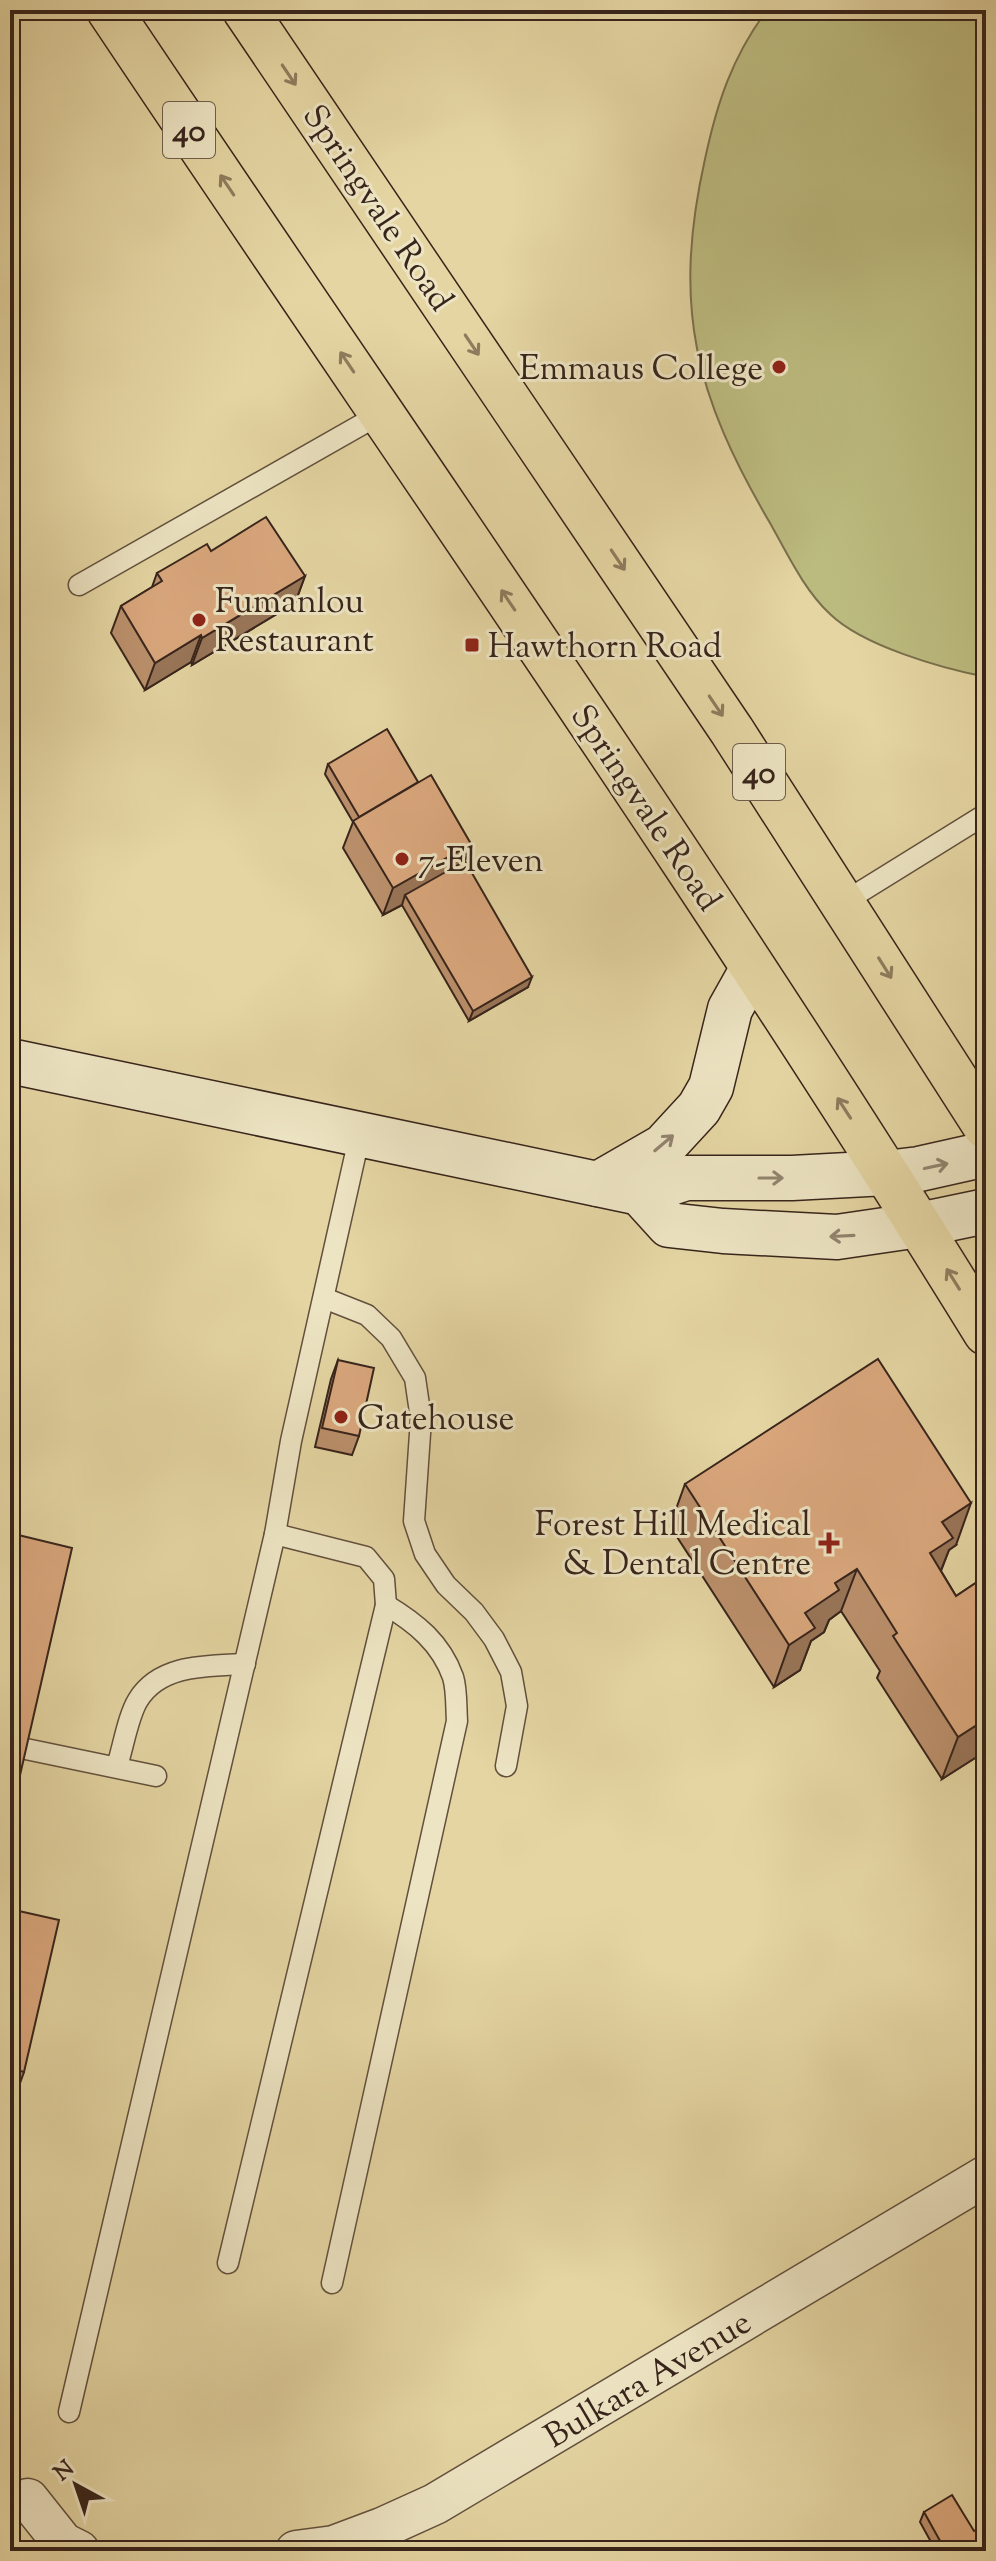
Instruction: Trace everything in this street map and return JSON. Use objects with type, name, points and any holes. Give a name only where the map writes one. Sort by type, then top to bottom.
[{"type":"highway","name":"Springvale Road","points":[[109,10],[681,856],[986,1333]]},
{"type":"highway","name":"Springvale Road","points":[[245,10],[680,651],[986,1127]]},
{"type":"main road","points":[[619,1188],[699,1108],[711,1087],[730,1009],[753,968]]},
{"type":"main road","points":[[10,1061],[619,1188],[686,1178],[792,1178],[886,1173],[986,1154]]},
{"type":"main road","points":[[619,1188],[669,1225],[723,1231],[837,1237],[986,1211]]},
{"type":"street","name":"Bulkara Avenue","points":[[296,2551],[334,2546],[435,2504],[986,2176]]},
{"type":"street","points":[[28,2499],[63,2543],[79,2551]]},
{"type":"lane","points":[[79,585],[382,413]]},
{"type":"lane","points":[[844,902],[986,814]]},
{"type":"lane","points":[[69,2412],[275,1534],[291,1441],[360,1134]]},
{"type":"lane","points":[[324,1298],[367,1315],[391,1338],[415,1378],[421,1419],[414,1521],[425,1554],[446,1585],[474,1612],[494,1639],[511,1672],[517,1706],[506,1766]]},
{"type":"lane","points":[[228,2263],[386,1605],[384,1579],[366,1557],[275,1534]]},
{"type":"lane","points":[[332,2283],[457,1721],[453,1679],[434,1641],[409,1619],[386,1605]]},
{"type":"lane","points":[[117,1766],[137,1702],[155,1680],[193,1666],[245,1664]]},
{"type":"lane","points":[[21,1748],[156,1776]]},
{"type":"shaded area","points":[[767,10],[986,10],[986,677],[926,662],[882,646],[844,626],[830,614],[797,571],[744,477],[708,391],[697,348],[691,305],[695,212],[721,100],[744,45]]},
{"type":"building","name":"Fumanlou Restaurant","points":[[266,517],[305,576],[155,663],[121,606],[162,581],[157,573],[207,544],[211,551]]},
{"type":"building","points":[[387,729],[418,782],[359,817],[328,764]]},
{"type":"building","points":[[431,775],[471,844],[393,888],[353,821]]},
{"type":"building","points":[[465,861],[532,977],[473,1011],[405,895]]},
{"type":"building","points":[[878,1359],[971,1503],[942,1522],[953,1538],[930,1553],[956,1596],[986,1576],[986,1719],[958,1737],[893,1636],[897,1633],[857,1569],[835,1583],[839,1590],[805,1613],[815,1628],[789,1645],[685,1484]]},
{"type":"building","name":"Gatehouse","points":[[338,1360],[374,1368],[359,1436],[322,1428]]},
{"type":"building","points":[[10,1533],[72,1548],[10,1819]]},
{"type":"building","points":[[10,1909],[59,1920],[24,2072],[10,2068]]},
{"type":"building","points":[[952,2495],[974,2531],[984,2525],[986,2528],[986,2551],[938,2551],[944,2548],[924,2512]]},
{"type":"place","name":"Emmaus College","points":[[779,367]]},
{"type":"place","name":"Fumanlou Restaurant","points":[[199,620]]},
{"type":"place","name":"Hawthorn Road","points":[[472,645]]},
{"type":"place","name":"7-Eleven","points":[[402,859]]},
{"type":"place","name":"Gatehouse","points":[[341,1417]]},
{"type":"place","name":"Forest Hill Medical & Dental Centre","points":[[829,1543]]}]
